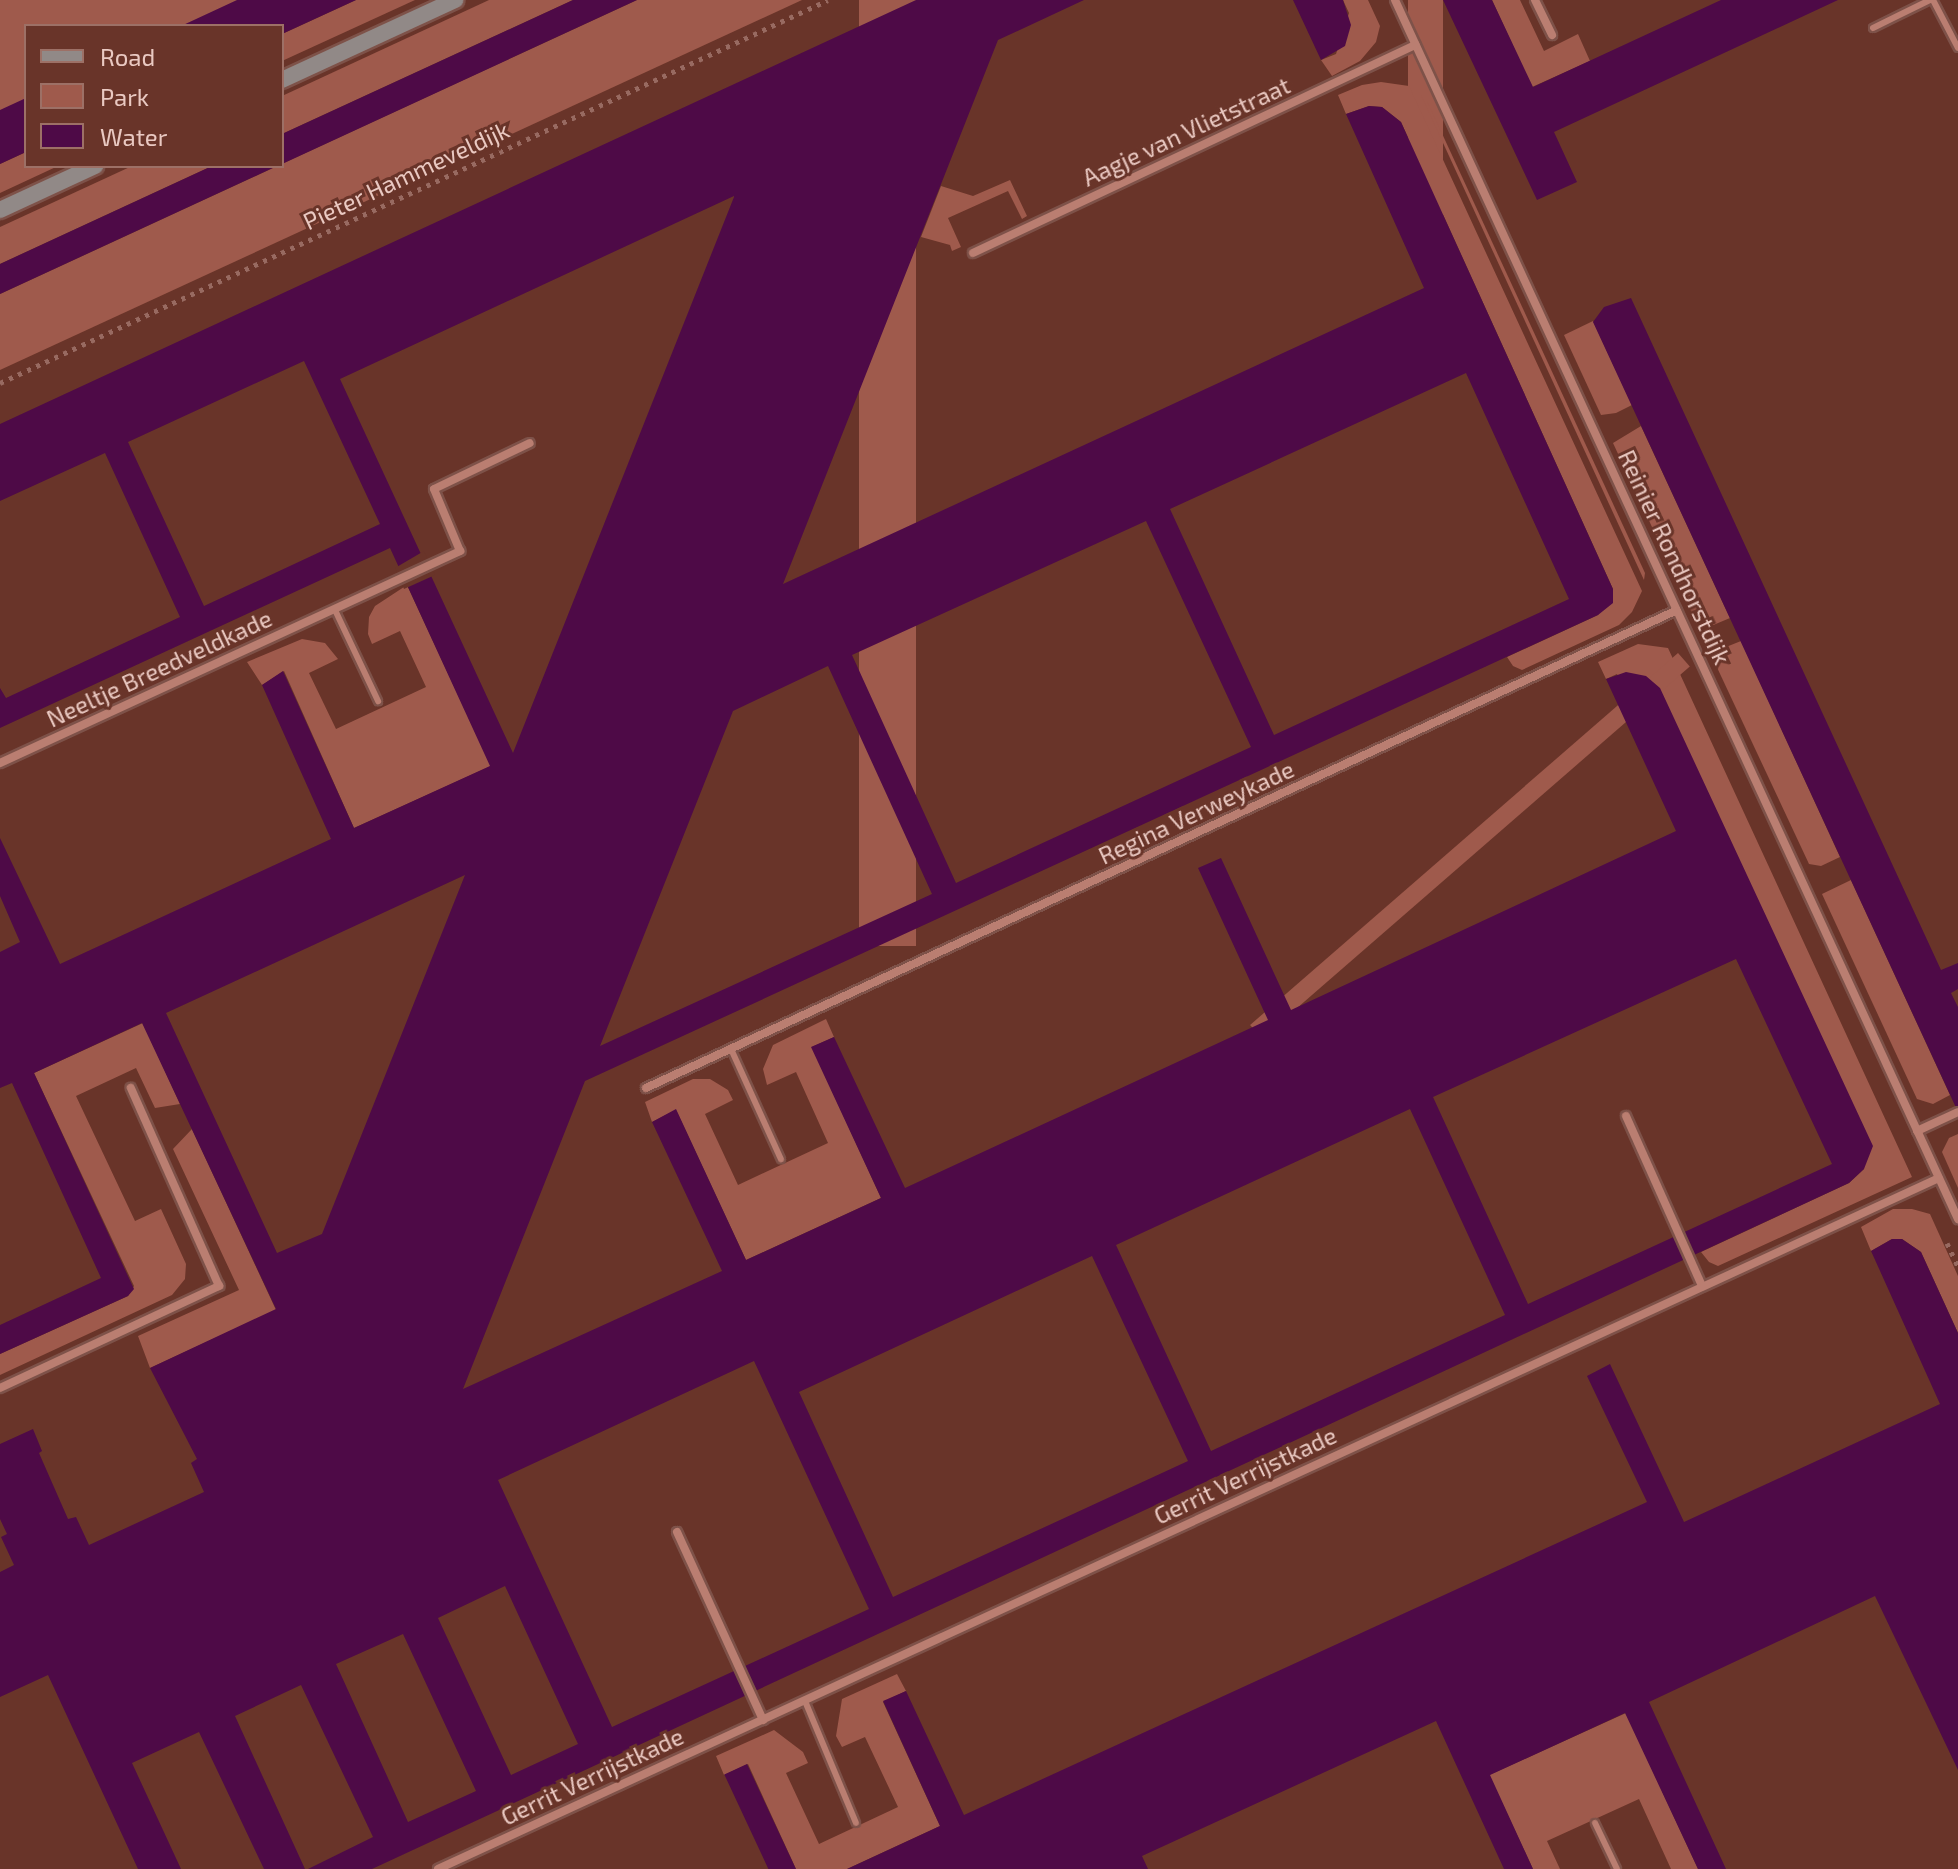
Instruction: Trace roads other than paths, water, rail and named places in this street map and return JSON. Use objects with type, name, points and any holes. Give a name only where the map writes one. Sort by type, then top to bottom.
[{"type":"street","points":[[284,79],[455,0]]},
{"type":"street","name":"Reinier Rondhorstdijk","points":[[1395,0],[1958,1219]]},
{"type":"street","points":[[1535,0],[1552,35]]},
{"type":"street","name":"Aagje van Vlietstraat","points":[[973,253],[1416,45]]},
{"type":"street","points":[[0,210],[91,168]]},
{"type":"street","name":"Neeltje Breedveldkade","points":[[0,763],[460,551],[434,489],[530,443]]},
{"type":"street","name":"Regina Verweykade","points":[[646,1088],[1677,610]]},
{"type":"street","points":[[0,1388],[219,1286],[131,1088]]},
{"type":"street","points":[[1917,1131],[1958,1112]]},
{"type":"street","points":[[1626,1116],[1702,1286]]},
{"type":"street","name":"Gerrit Verrijstkade","points":[[438,1869],[1939,1178]]},
{"type":"street","points":[[677,1532],[763,1720]]},
{"type":"lane","points":[[1873,28],[1932,0],[1958,48]]},
{"type":"lane","points":[[335,610],[378,701]]},
{"type":"lane","points":[[731,1049],[781,1159]]},
{"type":"lane","points":[[805,1701],[856,1823]]},
{"type":"lane","points":[[1595,1823],[1617,1869]]},
{"type":"water","points":[[237,0],[356,0],[284,33],[284,24],[185,24]]},
{"type":"water","points":[[573,0],[637,0],[284,163],[284,133]]},
{"type":"water","points":[[916,0],[1084,0],[998,40],[783,584],[1424,288],[1346,114],[1369,106],[1382,107],[1401,122],[1613,589],[1613,603],[1598,615],[585,1081],[463,1389],[722,1271],[652,1122],[676,1109],[746,1260],[881,1198],[811,1047],[834,1037],[905,1188],[1268,1020],[1198,868],[1221,858],[1291,1010],[1676,831],[1606,679],[1626,672],[1646,676],[1660,688],[1873,1146],[1864,1169],[1849,1183],[372,1869],[308,1869],[373,1837],[301,1685],[235,1716],[305,1869],[264,1869],[199,1732],[132,1763],[181,1869],[138,1869],[48,1675],[0,1697],[0,1572],[14,1565],[1,1537],[7,1534],[0,1519],[0,1444],[33,1429],[42,1451],[39,1453],[68,1519],[76,1517],[89,1545],[204,1492],[191,1463],[197,1459],[150,1368],[276,1309],[142,1023],[34,1073],[134,1289],[128,1296],[0,1354],[0,1325],[101,1278],[12,1083],[0,1088],[0,952],[20,942],[0,896],[0,838],[60,964],[331,839],[262,685],[283,671],[354,828],[490,766],[390,548],[0,728],[0,688],[6,698],[180,617],[105,453],[0,501],[0,424]],"holes":[[[734,196],[734,197],[513,753],[340,379]],[[304,361],[380,524],[204,606],[128,442]],[[1466,373],[1569,599],[1274,735],[1170,509]],[[1146,521],[1251,747],[956,883],[852,655]],[[828,666],[932,894],[600,1046],[733,711]],[[465,875],[322,1234],[277,1253],[166,1013]],[[1736,959],[1832,1164],[1528,1304],[1433,1097]],[[1410,1109],[1505,1315],[1211,1451],[1116,1245]],[[1092,1256],[1188,1461],[893,1597],[799,1392]],[[754,1361],[869,1609],[612,1727],[498,1480]],[[505,1586],[578,1744],[511,1775],[438,1618]],[[403,1634],[476,1791],[408,1822],[336,1664]]]},
{"type":"water","points":[[1293,0],[1343,0],[1351,25],[1345,46],[1321,60]]},
{"type":"water","points":[[1443,0],[1492,0],[1533,87],[1721,0],[1838,0],[1554,132],[1577,182],[1537,200]]},
{"type":"water","points":[[24,99],[24,153],[0,164],[0,110]]},
{"type":"water","points":[[208,168],[273,168],[0,294],[0,264]]},
{"type":"water","points":[[1631,298],[1941,970],[1958,963],[1958,989],[1951,993],[1958,1007],[1958,1112],[1593,322],[1604,307]]},
{"type":"water","points":[[1892,1239],[1902,1239],[1921,1252],[1958,1333],[1958,1770],[1875,1596],[1649,1702],[1726,1869],[1698,1869],[1625,1713],[1490,1775],[1533,1869],[1504,1869],[1436,1721],[1142,1856],[1148,1869],[847,1869],[940,1826],[883,1701],[906,1691],[964,1815],[1647,1502],[1587,1376],[1610,1364],[1684,1522],[1940,1404],[1871,1251]]},
{"type":"water","points":[[747,1764],[796,1869],[768,1869],[724,1775]]}]
